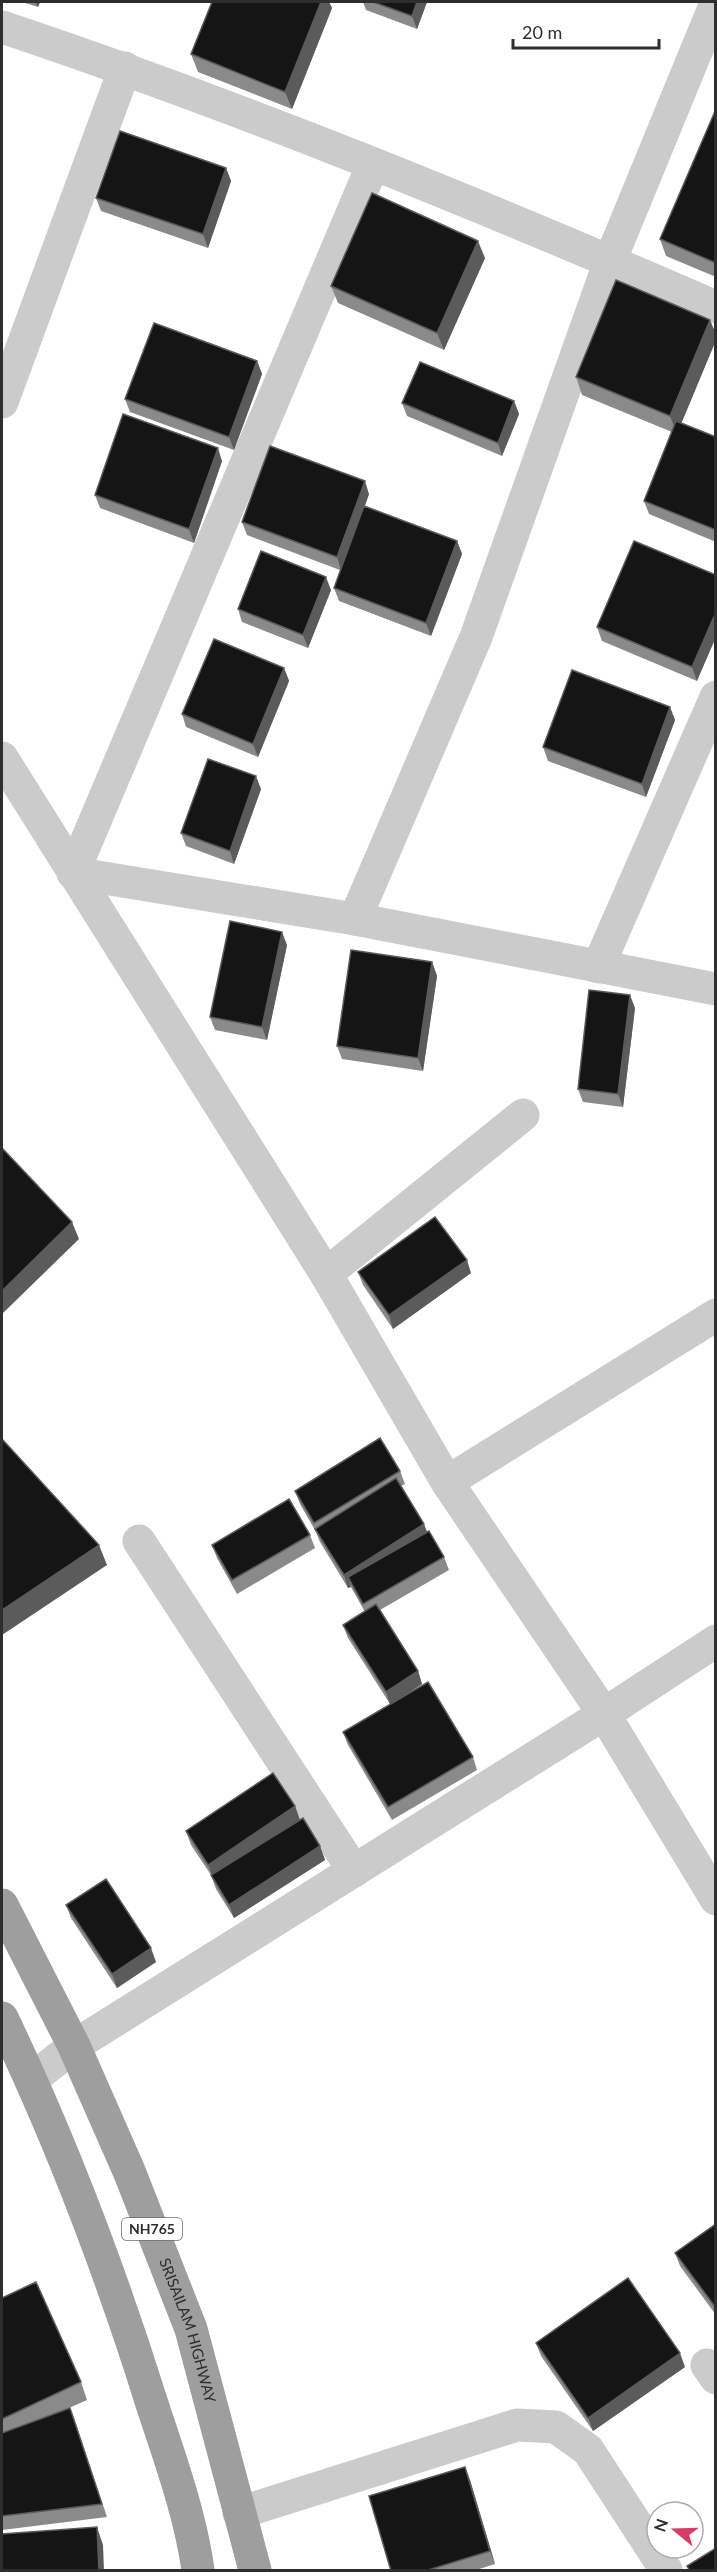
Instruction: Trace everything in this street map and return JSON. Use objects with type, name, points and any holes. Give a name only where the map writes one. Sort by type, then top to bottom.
[{"type":"highway","name":"SRISAILAM HIGHWAY","points":[[2,1905],[74,2046],[129,2171],[191,2329],[255,2571]]},
{"type":"highway","points":[[2,2018],[31,2080],[120,2300],[192,2529],[198,2571]]},
{"type":"street","points":[[355,919],[476,637],[610,261],[716,3]]},
{"type":"street","points":[[2,27],[125,68],[373,164],[716,307]]},
{"type":"street","points":[[2,402],[125,68]]},
{"type":"street","points":[[73,873],[373,164]]},
{"type":"street","points":[[597,967],[716,697]]},
{"type":"street","points":[[2,758],[326,1274],[447,1482],[604,1714],[716,1899]]},
{"type":"street","points":[[73,873],[355,919],[716,989]]},
{"type":"street","points":[[326,1274],[523,1115]]},
{"type":"street","points":[[447,1482],[716,1316]]},
{"type":"street","points":[[139,1541],[354,1871]]},
{"type":"street","points":[[31,2080],[74,2046],[604,1714],[716,1641]]},
{"type":"street","points":[[238,2513],[517,2424],[556,2427],[588,2450],[666,2571]]},
{"type":"building","points":[[212,2],[321,2],[285,92],[191,54]]},
{"type":"building","points":[[373,2],[417,2],[412,16]]},
{"type":"building","points":[[716,109],[716,263],[660,239]]},
{"type":"building","points":[[120,131],[226,168],[203,234],[96,198]]},
{"type":"building","points":[[372,193],[478,241],[437,333],[331,286]]},
{"type":"building","points":[[616,280],[710,320],[670,416],[576,377]]},
{"type":"building","points":[[154,323],[257,361],[229,437],[125,399]]},
{"type":"building","points":[[420,362],[514,401],[498,443],[402,403]]},
{"type":"building","points":[[123,414],[218,448],[189,529],[95,495]]},
{"type":"building","points":[[676,421],[716,437],[716,530],[644,501]]},
{"type":"building","points":[[270,446],[365,481],[337,557],[242,522]]},
{"type":"building","points":[[364,506],[457,541],[426,623],[334,588]]},
{"type":"building","points":[[634,541],[716,575],[716,612],[692,667],[597,627]]},
{"type":"building","points":[[261,551],[326,577],[303,635],[238,609]]},
{"type":"building","points":[[214,639],[284,668],[253,744],[182,714]]},
{"type":"building","points":[[572,670],[670,707],[642,784],[543,747]]},
{"type":"building","points":[[208,759],[256,776],[230,851],[181,833]]},
{"type":"building","points":[[230,921],[282,932],[262,1027],[210,1017]]},
{"type":"building","points":[[351,950],[432,962],[418,1058],[337,1046]]},
{"type":"building","points":[[589,990],[630,995],[618,1094],[578,1089]]},
{"type":"building","points":[[2,1148],[72,1222],[2,1291]]},
{"type":"building","points":[[435,1217],[467,1260],[389,1315],[358,1272]]},
{"type":"building","points":[[380,1438],[400,1471],[314,1523],[295,1491]]},
{"type":"building","points":[[2,1439],[99,1545],[2,1610]]},
{"type":"building","points":[[396,1478],[424,1524],[344,1575],[315,1529]]},
{"type":"building","points":[[289,1499],[310,1535],[232,1580],[212,1545]]},
{"type":"building","points":[[429,1531],[444,1557],[363,1604],[348,1577]]},
{"type":"building","points":[[376,1604],[418,1671],[386,1692],[343,1625]]},
{"type":"building","points":[[428,1682],[473,1757],[388,1807],[343,1732]]},
{"type":"building","points":[[273,1773],[295,1806],[208,1865],[186,1831]]},
{"type":"building","points":[[303,1818],[320,1846],[229,1905],[211,1875]]},
{"type":"building","points":[[106,1879],[151,1948],[112,1974],[66,1905]]},
{"type":"building","points":[[716,2224],[716,2308],[675,2253]]},
{"type":"building","points":[[628,2278],[680,2353],[588,2418],[536,2343]]},
{"type":"building","points":[[36,2282],[81,2382],[2,2419],[2,2298]]},
{"type":"building","points":[[70,2408],[102,2504],[2,2516],[2,2433]]},
{"type":"building","points":[[465,2467],[490,2551],[425,2571],[391,2571],[369,2496]]},
{"type":"building","points":[[97,2527],[99,2571],[2,2571],[2,2534]]},
{"type":"building","points":[[716,2548],[716,2571],[690,2571],[687,2566],[697,2560],[705,2560],[705,2555]]}]
